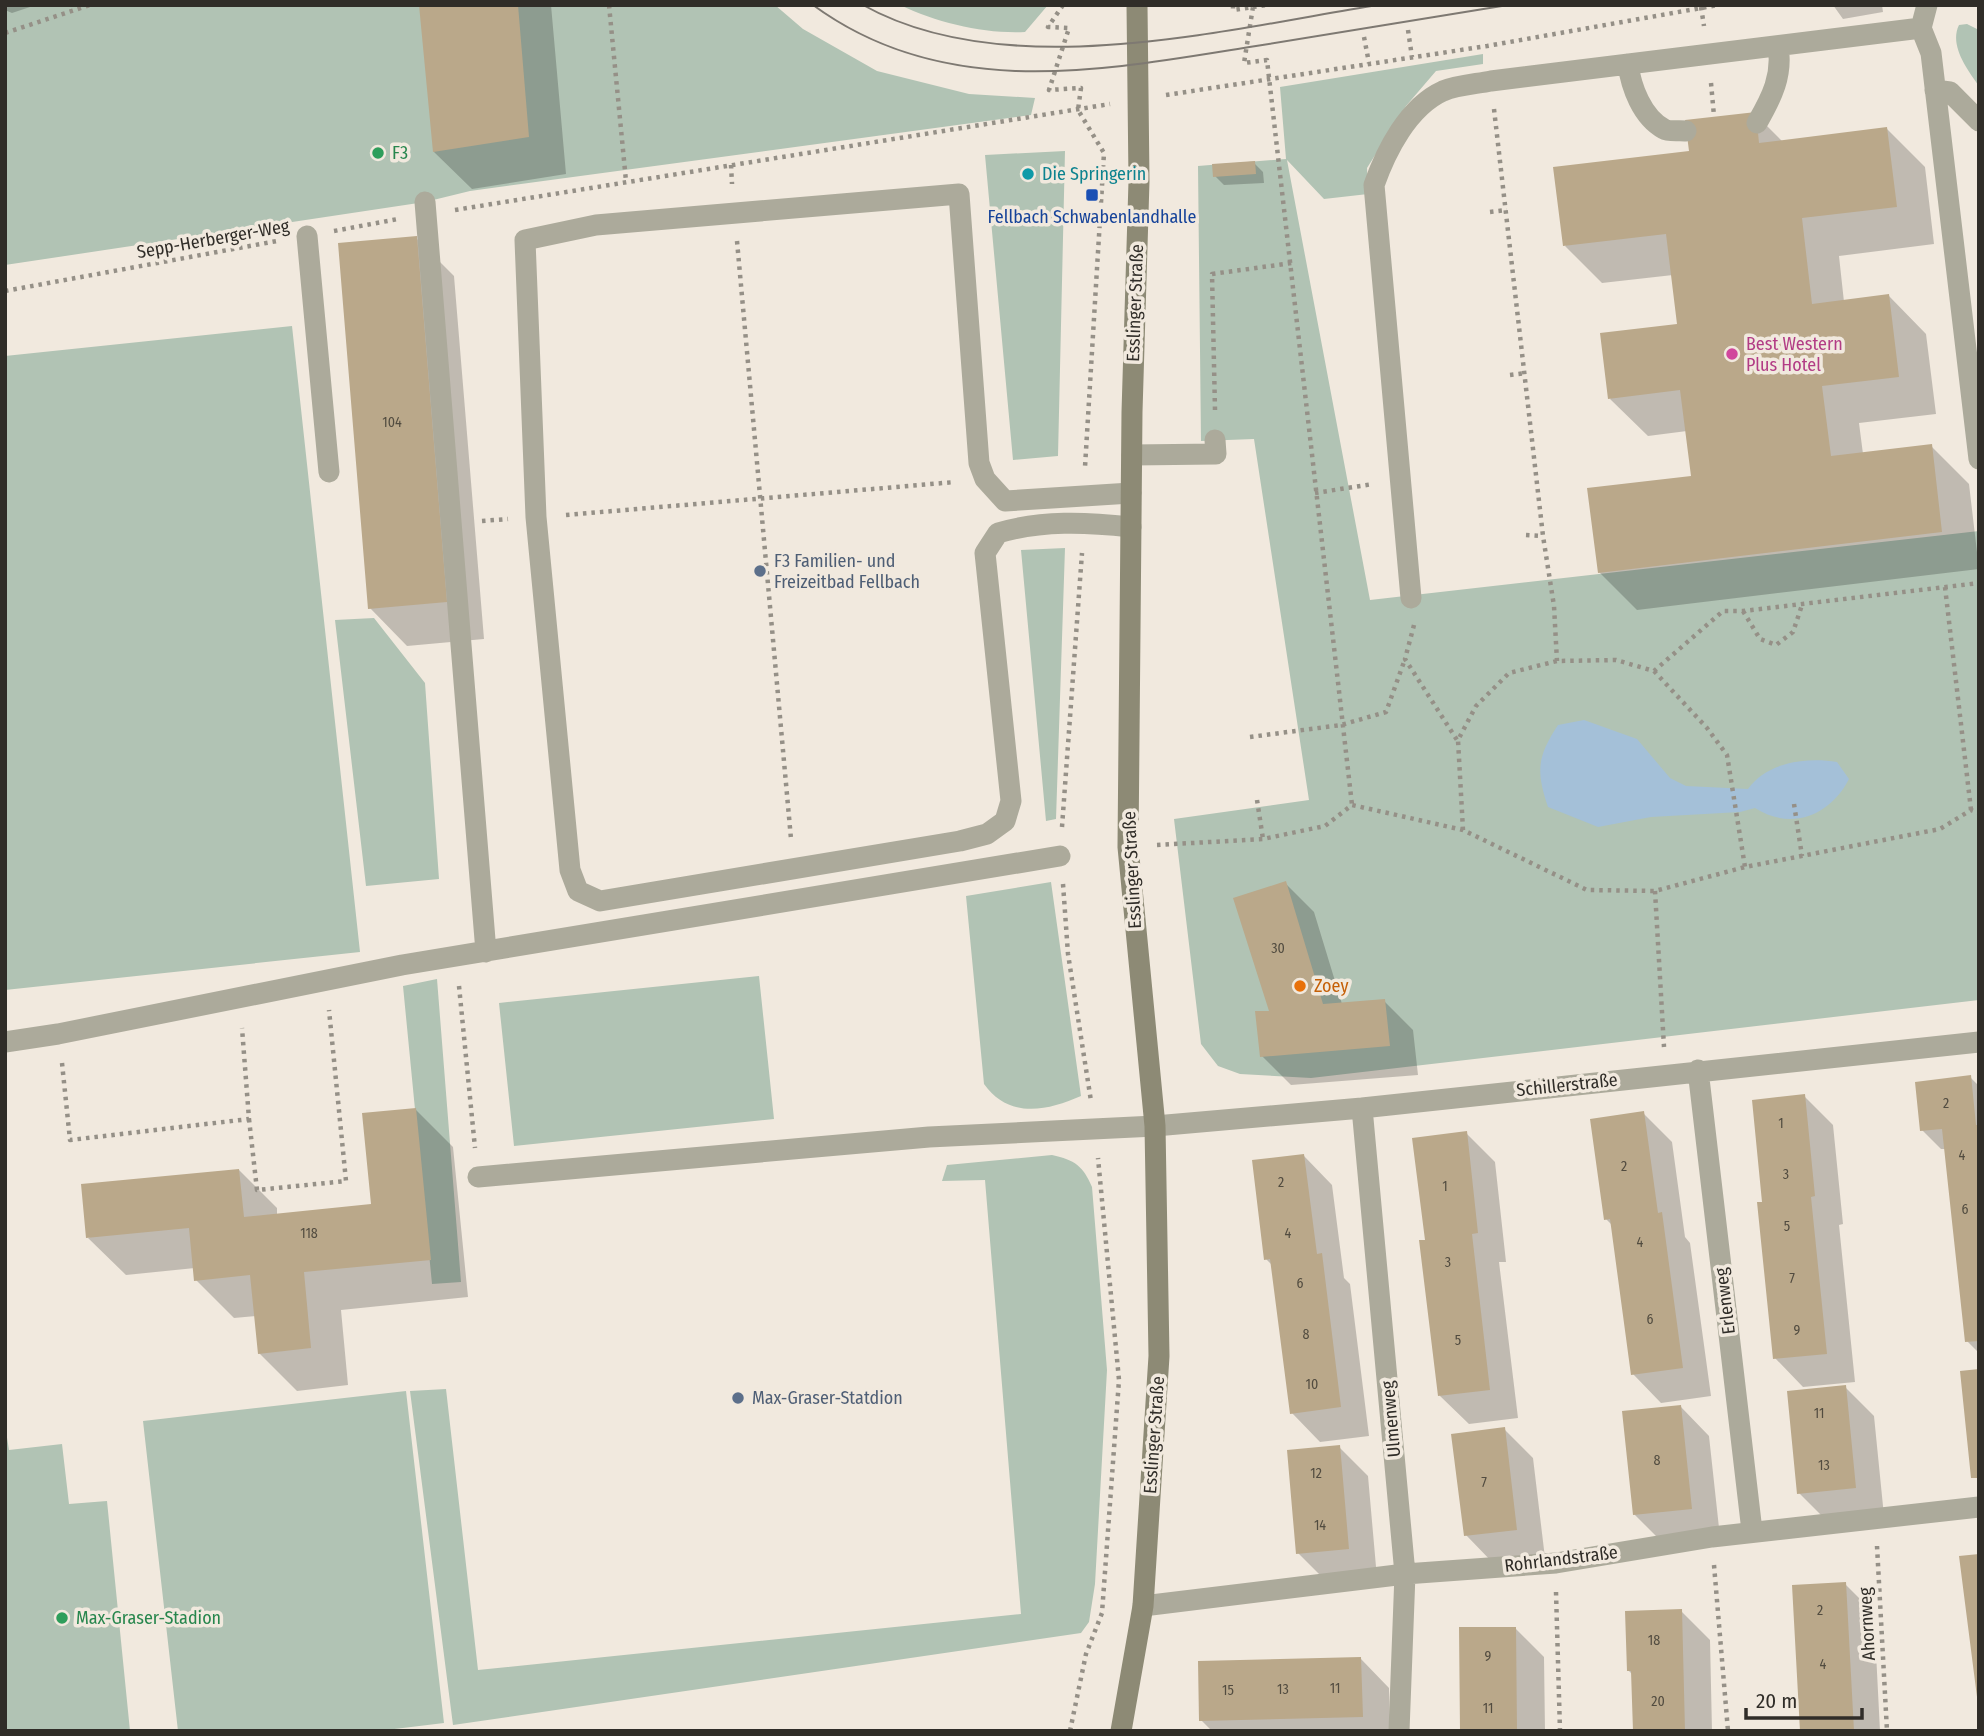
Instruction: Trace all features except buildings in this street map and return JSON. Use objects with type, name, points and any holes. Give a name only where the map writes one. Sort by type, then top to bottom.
[{"type":"main road","name":"Esslinger Straße","points":[[1121,1731],[1143,1606],[1159,1356],[1155,1126],[1128,847],[1131,494],[1139,181],[1137,5]]},
{"type":"street","points":[[1927,5],[1921,28],[1931,53],[1979,459]]},
{"type":"street","points":[[1411,598],[1374,185],[1384,156],[1414,113],[1443,91],[1491,81],[1921,28]]},
{"type":"street","points":[[1757,123],[1776,85],[1781,64],[1778,46]]},
{"type":"street","points":[[1628,64],[1636,95],[1649,116],[1665,130],[1686,131]]},
{"type":"street","points":[[1935,90],[1950,92],[1979,121]]},
{"type":"street","points":[[1131,494],[1004,500],[985,479],[979,463],[959,194],[596,225],[525,240],[536,517],[570,870],[578,891],[600,901],[960,841],[987,834],[1005,821],[1011,801],[985,553],[998,533],[1040,524],[1084,522],[1131,527]]},
{"type":"street","points":[[425,208],[486,952]]},
{"type":"street","points":[[307,236],[329,472]]},
{"type":"street","points":[[1132,455],[1216,454],[1215,440]]},
{"type":"street","points":[[5,1041],[58,1034],[456,956],[1060,856]]},
{"type":"street","name":"Schillerstraße","points":[[478,1177],[929,1137],[1155,1126],[1362,1108],[1979,1042]]},
{"type":"street","name":"Erlenweg","points":[[1698,1070],[1752,1531]]},
{"type":"street","name":"Ulmenweg","points":[[1362,1108],[1405,1574],[1399,1731]]},
{"type":"street","name":"Rohrlandstraße","points":[[1143,1606],[1405,1574],[1556,1563],[1712,1536],[1875,1516],[1979,1507]]},
{"type":"path","points":[[5,33],[90,5]]},
{"type":"path","points":[[609,5],[626,181]]},
{"type":"path","points":[[1063,5],[1048,27],[1069,28],[1049,90],[1081,88],[1078,110],[1104,153],[1084,497]]},
{"type":"path","points":[[1233,5],[1233,10],[1266,5]]},
{"type":"path","name":"Sepp-Herberger-Weg","points":[[5,291],[307,236],[425,208],[626,181],[1269,78],[1487,46],[1718,5]]},
{"type":"path","points":[[1253,7],[1244,63],[1267,60],[1352,805]]},
{"type":"path","points":[[1408,30],[1412,57]]},
{"type":"path","points":[[1364,37],[1369,64]]},
{"type":"path","points":[[1487,46],[1543,536],[1554,606],[1557,661]]},
{"type":"path","points":[[731,164],[793,869]]},
{"type":"path","points":[[1490,212],[1507,210]]},
{"type":"path","points":[[1215,440],[1212,274],[1292,263]]},
{"type":"path","points":[[1510,375],[1526,373]]},
{"type":"path","points":[[452,524],[985,479]]},
{"type":"path","points":[[1315,493],[1401,480]]},
{"type":"path","points":[[1070,1731],[1086,1654],[1102,1613],[1119,1380],[1095,1129],[1068,954],[1060,856],[1084,522]]},
{"type":"path","points":[[1526,535],[1543,536]]},
{"type":"path","points":[[1654,671],[1723,611],[1802,605],[1979,583]]},
{"type":"path","points":[[1945,587],[1971,810]]},
{"type":"path","points":[[1250,737],[1341,725],[1386,712],[1415,629],[1411,598]]},
{"type":"path","points":[[1743,611],[1760,639],[1776,645],[1793,632],[1802,605]]},
{"type":"path","points":[[1405,659],[1458,740],[1463,830]]},
{"type":"path","points":[[1458,740],[1476,706],[1509,673],[1557,661],[1616,660],[1654,671],[1707,728],[1727,755],[1734,785],[1745,867]]},
{"type":"path","points":[[1257,800],[1263,839]]},
{"type":"path","points":[[1794,804],[1802,856]]},
{"type":"path","points":[[1352,805],[1463,830],[1587,890],[1655,891],[1745,867],[1940,829],[1971,810]]},
{"type":"path","points":[[1182,844],[1263,839],[1325,826],[1352,805]]},
{"type":"path","points":[[1971,810],[1979,813]]},
{"type":"path","points":[[1655,891],[1665,1074]]},
{"type":"path","points":[[456,956],[478,1177]]},
{"type":"path","points":[[239,998],[257,1190],[346,1181],[326,981]]},
{"type":"path","points":[[58,1034],[70,1140],[249,1119]]},
{"type":"path","name":"Ahornweg","points":[[1875,1516],[1887,1731]]},
{"type":"path","points":[[1712,1536],[1728,1731]]},
{"type":"path","points":[[1557,1599],[1560,1731]]},
{"type":"green space","name":"F3","points":[[5,5],[775,5],[803,29],[877,71],[969,94],[1035,98],[1031,115],[470,191],[425,202],[5,265]]},
{"type":"green space","points":[[900,5],[1048,5],[1025,32],[1009,32],[961,26]]},
{"type":"green space","points":[[1967,24],[1979,30],[1979,86],[1965,65],[1956,41],[1959,25]]},
{"type":"green space","points":[[1483,54],[1483,64],[1436,71],[1406,106],[1367,168],[1368,194],[1324,199],[1287,160],[1370,600],[1979,531],[1979,1000],[1311,1078],[1240,1074],[1218,1066],[1201,1044],[1174,819],[1309,800],[1254,439],[1201,441],[1198,166],[1286,159],[1280,87]]},
{"type":"green space","points":[[1065,151],[1058,456],[1013,460],[985,155]]},
{"type":"green space","points":[[292,326],[360,952],[5,990],[5,356]]},
{"type":"green space","points":[[1065,548],[1056,819],[1046,821],[1021,550]]},
{"type":"green space","points":[[374,618],[425,683],[439,879],[366,886],[335,620]]},
{"type":"green space","points":[[1051,882],[1081,1096],[1055,1105],[1029,1109],[1005,1103],[984,1084],[966,896]]},
{"type":"green space","points":[[759,976],[774,1119],[514,1146],[499,1003]]},
{"type":"green space","points":[[437,979],[461,1282],[432,1284],[403,986]]},
{"type":"green space","points":[[1052,1155],[1077,1165],[1092,1187],[1107,1370],[1095,1584],[1089,1622],[1081,1633],[453,1725],[410,1391],[446,1389],[478,1670],[1021,1614],[985,1180],[942,1181],[947,1165]]},
{"type":"green space","points":[[406,1391],[444,1723],[378,1731],[178,1731],[143,1421]]},
{"type":"green space","name":"Max-Graser-Stadion","points":[[5,1425],[9,1450],[62,1444],[69,1504],[107,1501],[130,1731],[5,1731]]},
{"type":"water","points":[[1584,720],[1637,739],[1670,778],[1686,786],[1748,789],[1756,780],[1776,767],[1813,760],[1837,762],[1849,779],[1831,802],[1808,816],[1796,819],[1769,815],[1755,808],[1740,812],[1651,817],[1598,827],[1548,807],[1540,774],[1542,756],[1558,725]]},
{"type":"tram line","points":[[813,5],[864,36],[918,56],[972,67],[1028,71],[1142,64],[1508,5]]},
{"type":"tram line","points":[[863,5],[920,29],[982,42],[1048,47],[1184,37],[1377,5]]},
{"type":"place","name":"F3","points":[[378,153]]},
{"type":"place","name":"Die Springerin","points":[[1028,174]]},
{"type":"place","name":"Fellbach Schwabenlandhalle","points":[[1092,195]]},
{"type":"place","name":"Best Western Plus Hotel","points":[[1732,354]]},
{"type":"place","name":"F3 Familien- und Freizeitbad Fellbach","points":[[760,571]]},
{"type":"place","name":"Zoey","points":[[1300,986]]},
{"type":"place","name":"Max-Graser-Statdion","points":[[738,1398]]},
{"type":"place","name":"Max-Graser-Stadion","points":[[62,1618]]}]
